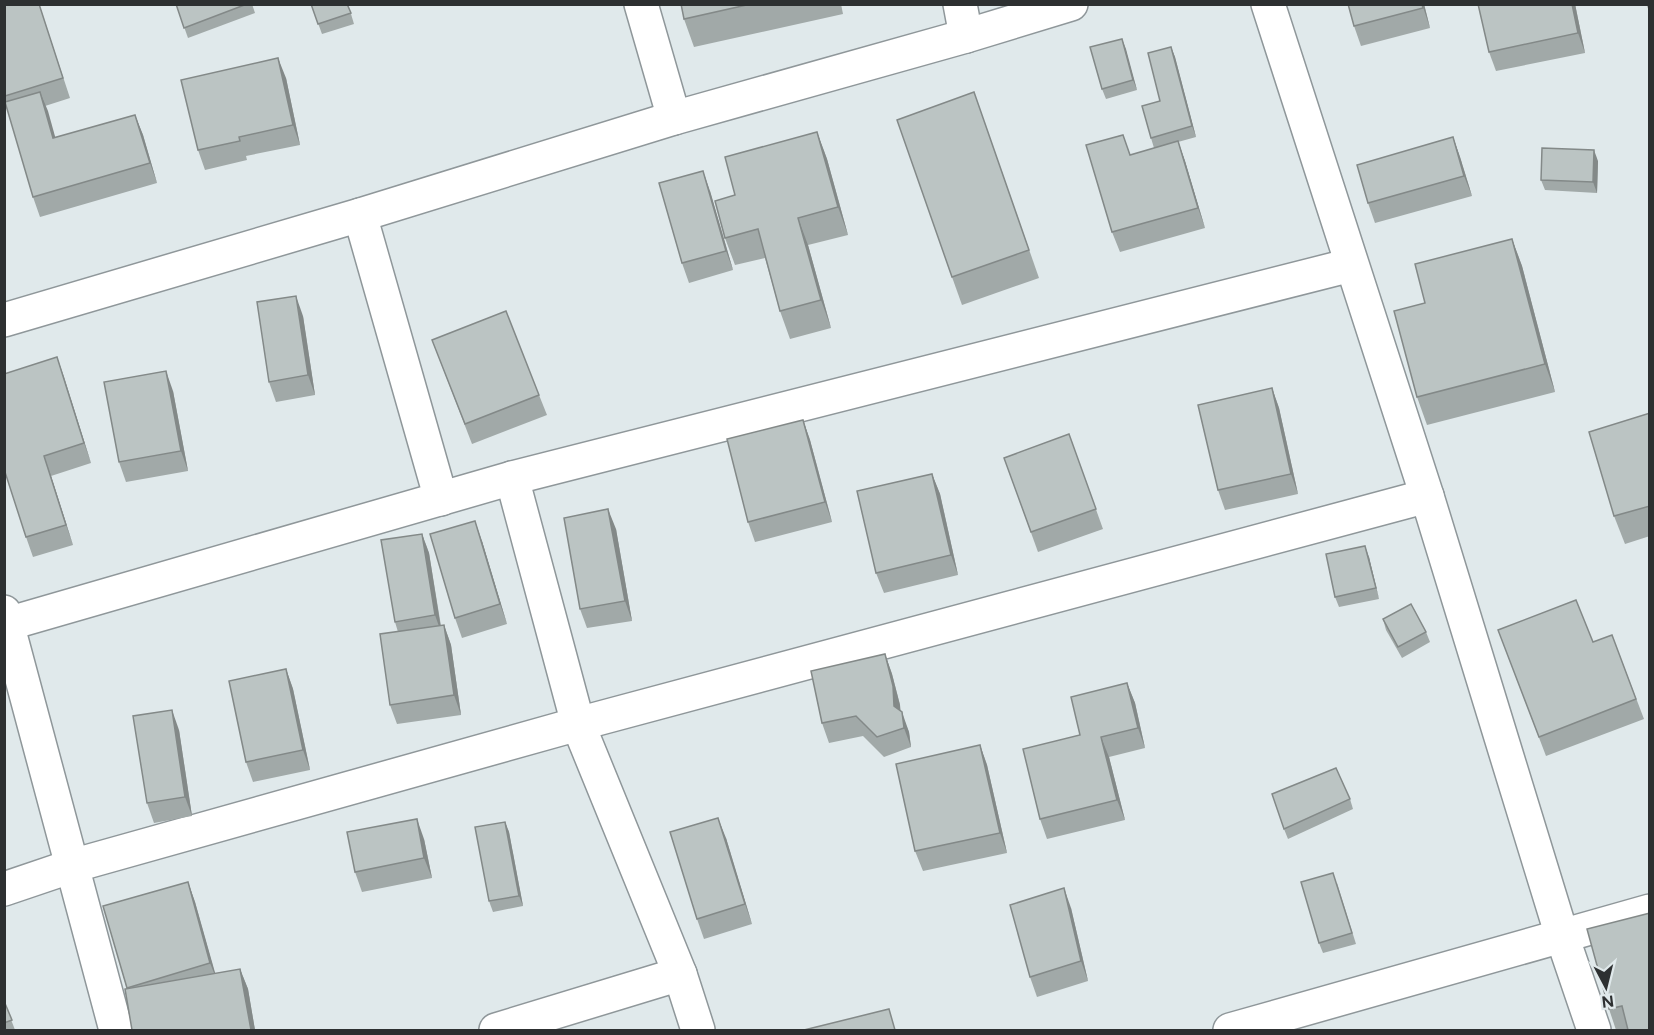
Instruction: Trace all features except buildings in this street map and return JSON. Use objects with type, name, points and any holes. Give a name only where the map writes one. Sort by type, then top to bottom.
[{"type":"street","points":[[641,4],[674,118]]},
{"type":"street","points":[[960,4],[966,36]]},
{"type":"street","points":[[4,320],[360,215],[674,118],[1071,4]]},
{"type":"street","points":[[1268,4],[1427,496],[1562,936],[1594,1030]]},
{"type":"street","points":[[360,215],[441,498]]},
{"type":"street","points":[[116,1030],[6,618],[512,478],[1351,265]]},
{"type":"street","points":[[512,478],[578,724],[680,974],[698,1030]]},
{"type":"street","points":[[4,889],[72,866],[578,724],[1427,496]]},
{"type":"street","points":[[1230,1030],[1650,911]]},
{"type":"street","points":[[496,1030],[680,974]]}]
